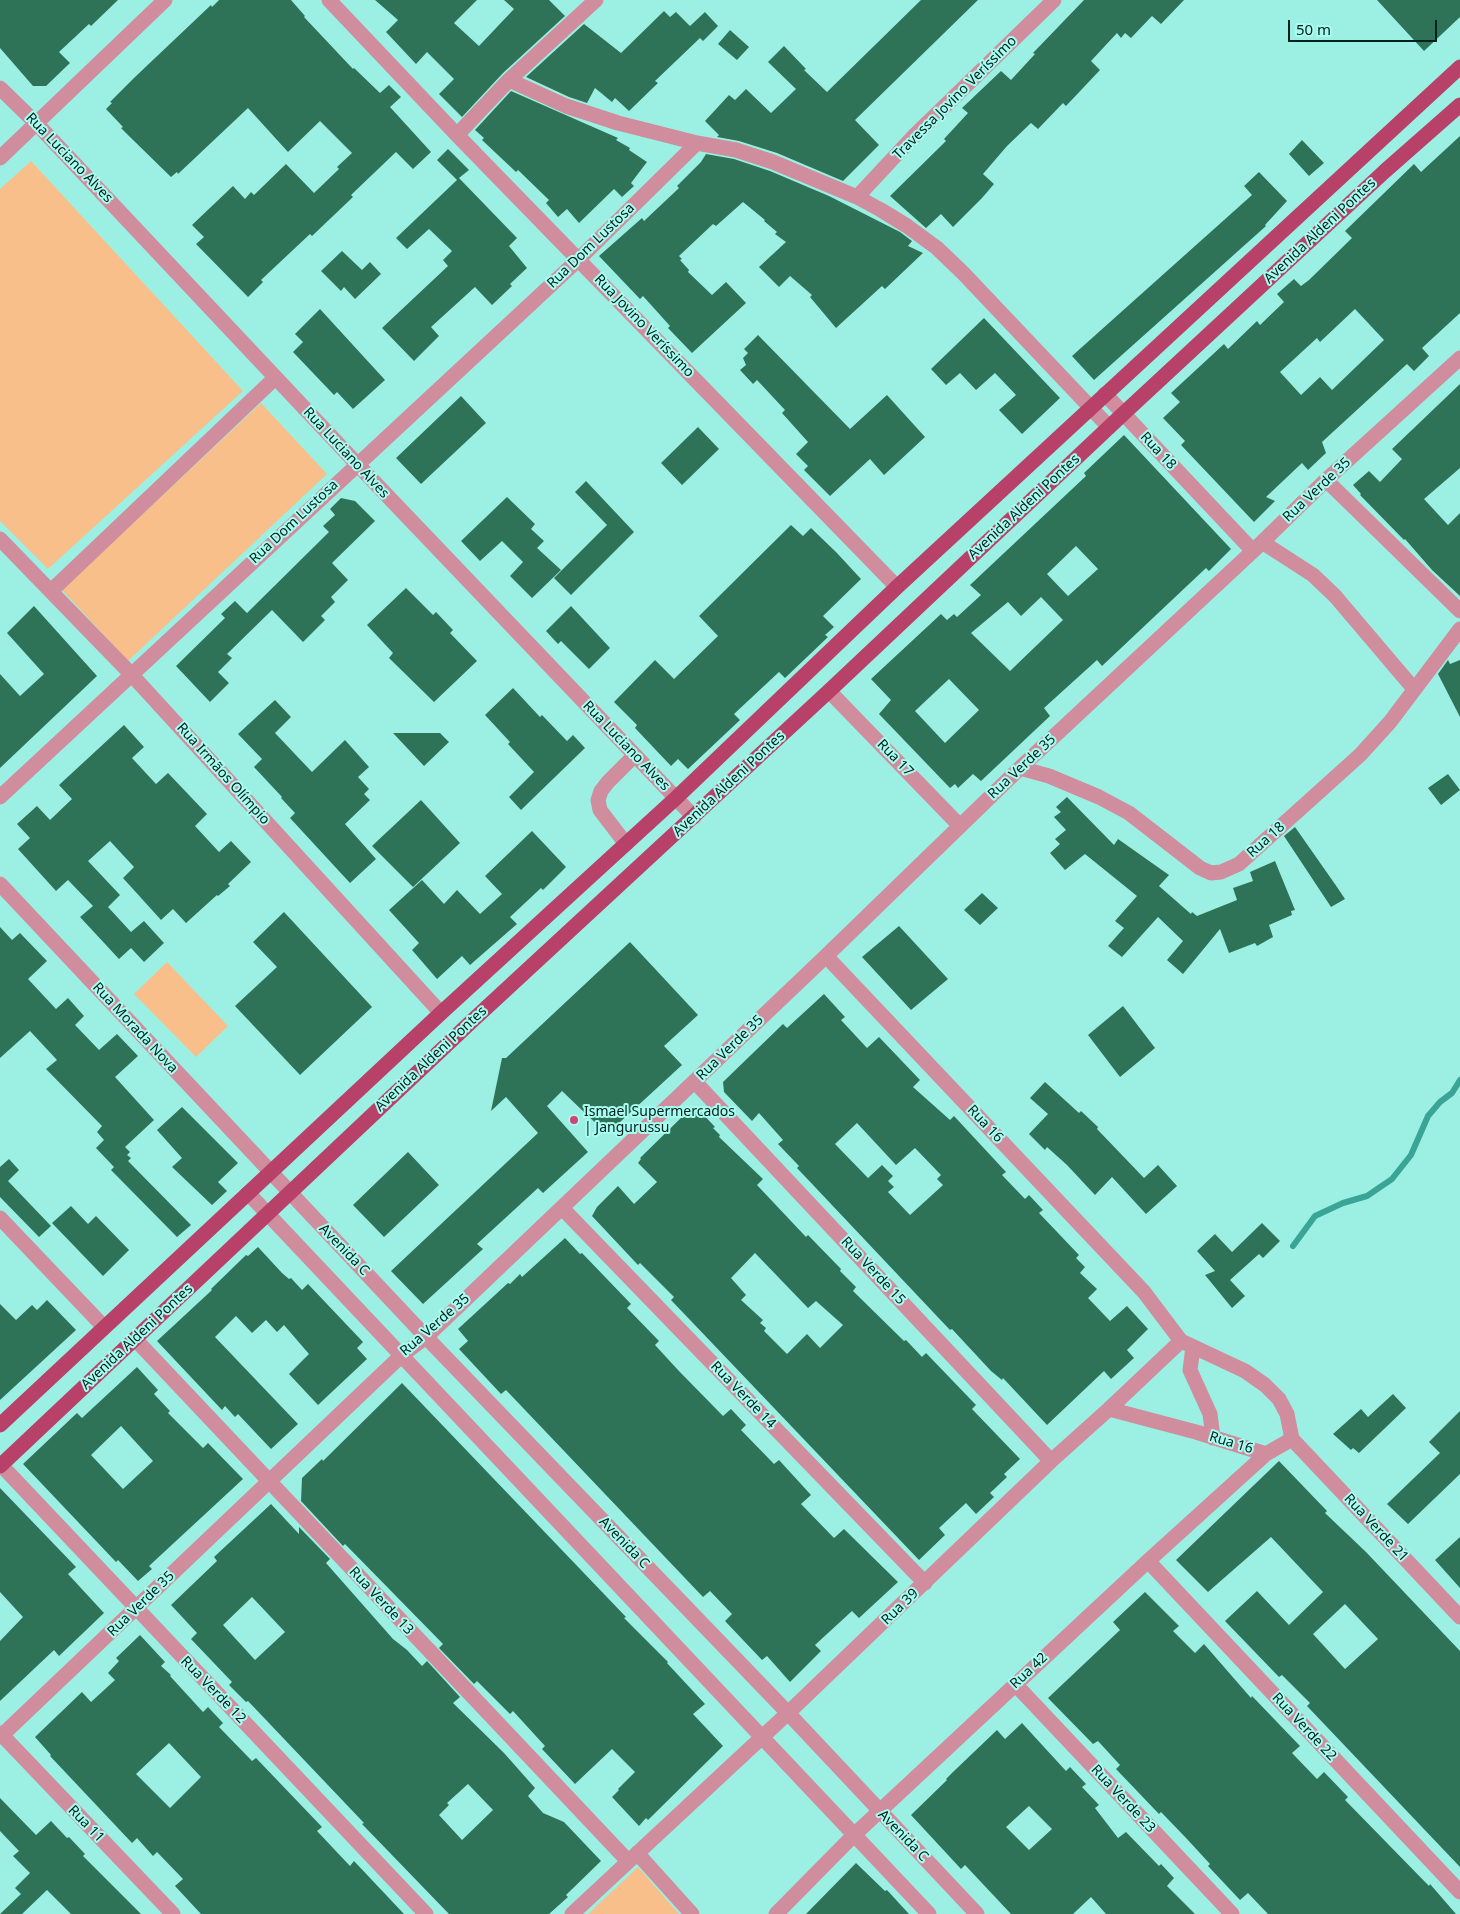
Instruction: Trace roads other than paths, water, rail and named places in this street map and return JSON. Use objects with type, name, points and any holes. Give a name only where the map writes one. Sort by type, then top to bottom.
[{"type":"main road","name":"Avenida Aldeni Pontes","points":[[0,1425],[441,1013],[676,798],[1104,394],[1460,67]]},
{"type":"main road","name":"Avenida Aldeni Pontes","points":[[0,1466],[267,1213],[694,817],[1109,427],[1384,171],[1460,105]]},
{"type":"street","points":[[0,158],[165,0]]},
{"type":"street","name":"Rua Jovino Veríssimo","points":[[329,0],[457,135],[898,587]]},
{"type":"street","points":[[457,135],[509,80],[596,0]]},
{"type":"street","name":"Travessa Jovino Veríssimo","points":[[857,197],[912,138],[1054,0]]},
{"type":"street","points":[[509,80],[566,106],[618,123],[697,143],[736,150],[773,162],[857,197],[907,226],[937,248],[1092,407],[1109,427]]},
{"type":"street","name":"Rua Luciano Alves","points":[[0,88],[37,124],[356,464],[694,817]]},
{"type":"street","name":"Rua Dom Lustosa","points":[[0,797],[356,464],[579,259],[697,143]]},
{"type":"street","name":"Rua Verde 35","points":[[1,1735],[402,1355],[426,1337],[695,1082],[1020,768],[1326,480],[1460,358]]},
{"type":"street","points":[[51,591],[275,378]]},
{"type":"street","name":"Rua 18","points":[[1104,394],[1257,547],[1313,575],[1335,596],[1414,689]]},
{"type":"street","points":[[1326,480],[1460,611]]},
{"type":"street","name":"Rua Irmãos Olímpio","points":[[0,539],[131,674],[441,1013]]},
{"type":"street","name":"Rua 18","points":[[1020,768],[1049,776],[1099,797],[1129,813],[1200,868],[1210,873],[1221,872],[1240,864],[1360,755],[1390,722],[1460,629]]},
{"type":"street","name":"Rua 17","points":[[830,690],[960,826]]},
{"type":"street","points":[[626,844],[600,810],[598,800],[608,782],[635,755]]},
{"type":"street","name":"Rua Morada Nova","points":[[0,884],[270,1172]]},
{"type":"street","name":"Rua 16","points":[[826,956],[1144,1292],[1187,1344]]},
{"type":"street","name":"Rua Verde 15","points":[[695,1082],[1051,1461]]},
{"type":"street","name":"Avenida C","points":[[270,1172],[788,1713],[977,1914]]},
{"type":"street","points":[[248,1193],[929,1914]]},
{"type":"street","name":"Rua Verde 14","points":[[562,1208],[924,1583]]},
{"type":"street","points":[[0,1218],[104,1327]]},
{"type":"street","name":"Rua Verde 13","points":[[135,1339],[268,1482],[632,1857],[692,1914]]},
{"type":"street","points":[[1187,1344],[1190,1370],[1210,1414],[1213,1438]]},
{"type":"street","points":[[1187,1344],[1246,1370],[1265,1385],[1279,1399],[1287,1414],[1292,1439]]},
{"type":"street","name":"Rua 39","points":[[572,1914],[761,1736],[788,1713],[1051,1461],[1109,1409],[1187,1344]]},
{"type":"street","name":"Rua 16","points":[[1109,1409],[1266,1454]]},
{"type":"street","name":"Rua 42","points":[[776,1914],[879,1811],[1148,1561],[1266,1454],[1292,1439]]},
{"type":"street","name":"Rua Verde 21","points":[[1292,1439],[1460,1618]]},
{"type":"street","name":"Rua Verde 12","points":[[0,1466],[426,1914]]},
{"type":"street","name":"Rua Verde 22","points":[[1148,1561],[1460,1892]]},
{"type":"street","name":"Rua Verde 23","points":[[1015,1684],[1232,1914]]},
{"type":"street","name":"Rua 11","points":[[1,1735],[173,1914]]},
{"type":"waterway","points":[[1293,1246],[1315,1216],[1343,1203],[1367,1196],[1392,1179],[1411,1155],[1428,1116],[1440,1102],[1452,1093],[1460,1080]]},
{"type":"place","name":"Ismael Supermercados | Jangurussu","points":[[574,1120]]}]
